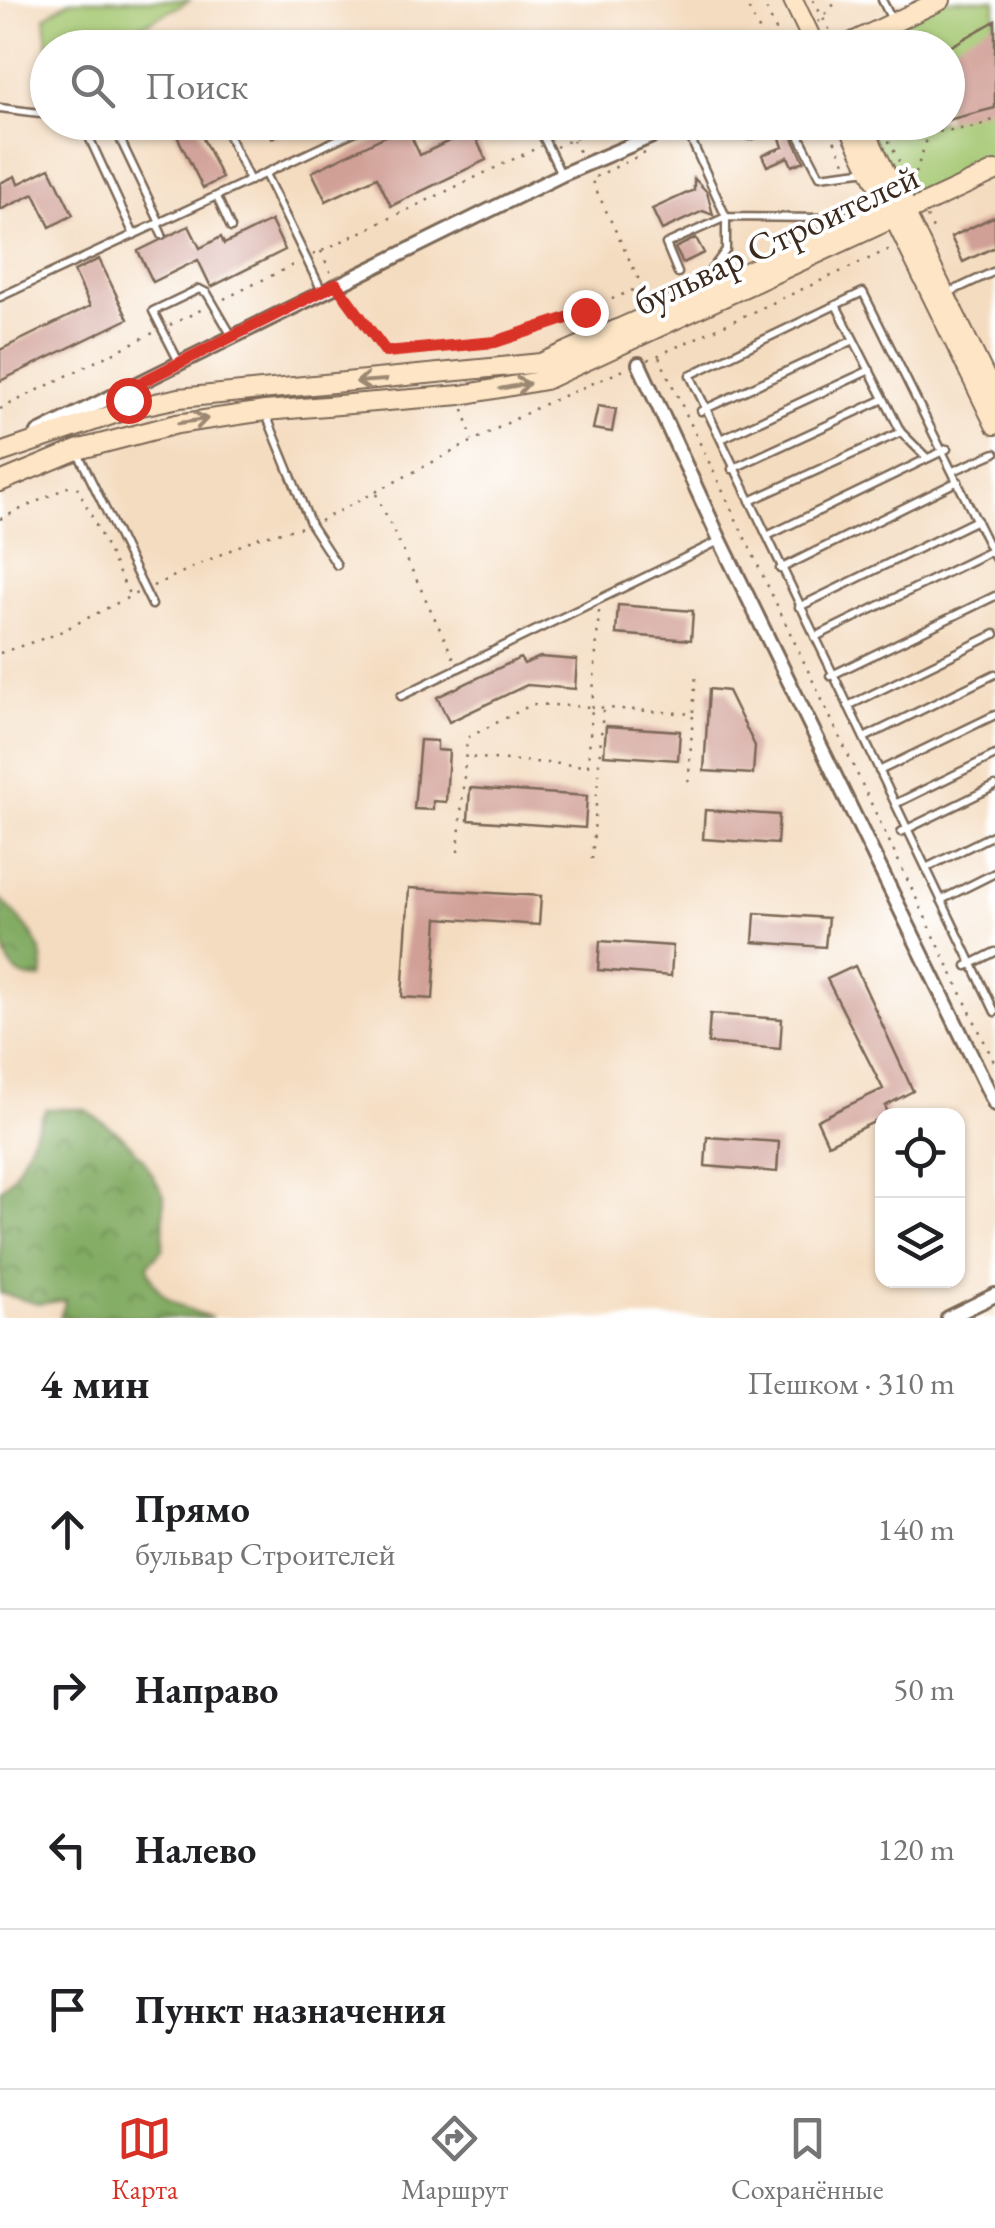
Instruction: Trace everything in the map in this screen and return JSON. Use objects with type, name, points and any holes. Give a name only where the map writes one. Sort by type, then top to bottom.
[{"type":"main road","points":[[793,0],[807,30]]},
{"type":"main road","points":[[879,30],[941,0]]},
{"type":"main road","points":[[856,140],[870,170],[903,204],[906,242],[995,425]]},
{"type":"main road","points":[[871,140],[995,397]]},
{"type":"main road","name":"бульвар Строителей","points":[[5,480],[77,450],[144,430],[265,411],[520,386],[995,159]]},
{"type":"main road","name":"бульвар Строителей","points":[[659,321],[690,298],[903,204],[995,171]]},
{"type":"main road","name":"бульвар Строителей","points":[[0,452],[130,399],[516,368],[625,337]]},
{"type":"street","name":"бульвар Строителей","points":[[130,399],[179,362],[585,164],[643,140]]},
{"type":"street","points":[[639,364],[720,540],[995,1104]]},
{"type":"street","points":[[260,388],[265,411]]},
{"type":"street","points":[[0,452],[5,480]]},
{"type":"street","points":[[948,1318],[995,1296]]},
{"type":"lane","points":[[882,0],[894,23]]},
{"type":"lane","points":[[0,108],[30,112]]},
{"type":"lane","points":[[90,140],[134,234]]},
{"type":"lane","points":[[120,140],[162,235]]},
{"type":"lane","points":[[231,140],[250,181]]},
{"type":"lane","points":[[0,297],[337,140]]},
{"type":"lane","points":[[545,140],[561,176]]},
{"type":"lane","points":[[690,298],[726,250],[726,217],[692,140]]},
{"type":"lane","points":[[801,140],[820,176],[870,170]]},
{"type":"lane","points":[[265,174],[322,291]]},
{"type":"lane","points":[[216,196],[231,228]]},
{"type":"lane","points":[[678,273],[666,244],[726,217],[822,218],[903,204]]},
{"type":"lane","points":[[946,294],[995,272]]},
{"type":"lane","points":[[179,362],[154,312],[184,296],[200,289],[214,304],[232,336]]},
{"type":"lane","points":[[815,637],[993,555],[945,450],[864,292],[690,375],[703,409],[880,771],[904,831],[926,868],[995,1012]]},
{"type":"lane","points":[[836,305],[901,432],[927,458]]},
{"type":"lane","points":[[625,337],[639,364]]},
{"type":"lane","points":[[703,409],[854,340]]},
{"type":"lane","points":[[720,439],[870,370]]},
{"type":"lane","points":[[733,468],[884,399]]},
{"type":"lane","points":[[265,411],[311,525],[336,565]]},
{"type":"lane","points":[[750,502],[901,432]]},
{"type":"lane","points":[[77,450],[152,605]]},
{"type":"lane","points":[[767,536],[945,450]]},
{"type":"lane","points":[[954,472],[995,453]]},
{"type":"lane","points":[[781,568],[958,482]]},
{"type":"lane","points":[[800,606],[976,520]]},
{"type":"lane","points":[[401,696],[720,540]]},
{"type":"lane","points":[[832,675],[995,596]]},
{"type":"lane","points":[[847,707],[995,634]]},
{"type":"lane","points":[[864,738],[995,674]]},
{"type":"lane","points":[[880,771],[995,714]]},
{"type":"lane","points":[[895,804],[995,755]]},
{"type":"lane","points":[[904,831],[995,786]]},
{"type":"lane","points":[[926,868],[995,834]]},
{"type":"lane","points":[[941,900],[995,873]]},
{"type":"lane","points":[[969,964],[995,952]]},
{"type":"lane","points":[[984,989],[995,984]]},
{"type":"path","points":[[744,0],[759,30]]},
{"type":"path","points":[[762,0],[776,30]]},
{"type":"path","points":[[813,0],[830,30]]},
{"type":"path","points":[[965,128],[995,119]]},
{"type":"path","points":[[0,409],[307,258],[548,146],[569,140]]},
{"type":"path","points":[[573,140],[585,164]]},
{"type":"path","points":[[834,140],[850,172]]},
{"type":"path","points":[[885,140],[903,204]]},
{"type":"path","points":[[903,204],[926,140]]},
{"type":"path","points":[[644,154],[591,178],[659,321]]},
{"type":"path","points":[[0,652],[54,635],[256,538],[311,525],[540,406],[906,242]]},
{"type":"path","points":[[322,251],[336,284],[386,352],[455,348],[516,338],[642,286]]},
{"type":"path","points":[[659,355],[995,1064]]},
{"type":"path","points":[[0,519],[70,486],[78,488],[130,596]]},
{"type":"path","points":[[376,493],[456,668]]},
{"type":"path","points":[[588,766],[600,600]]},
{"type":"path","points":[[688,789],[696,674]]},
{"type":"path","points":[[458,852],[467,738],[533,704],[693,714]]},
{"type":"path","points":[[592,859],[603,708]]},
{"type":"path","points":[[466,757],[599,766]]},
{"type":"green space","points":[[71,0],[191,0],[132,30],[46,30],[45,17]]},
{"type":"green space","points":[[941,0],[995,0],[995,159],[902,203],[870,140],[965,140],[965,30],[878,30]]},
{"type":"green space","points":[[0,898],[38,944],[42,978],[28,978],[10,964],[2,940]]},
{"type":"green space","points":[[46,1109],[84,1109],[121,1135],[144,1160],[164,1195],[163,1248],[148,1265],[151,1277],[171,1300],[212,1318],[60,1318],[66,1300],[38,1304],[0,1293],[0,1189],[19,1165]]},
{"type":"building","points":[[995,21],[995,108],[965,116],[965,38]]},
{"type":"building","points":[[179,140],[204,140],[222,178],[203,188]]},
{"type":"building","points":[[377,140],[413,140],[420,155],[451,140],[477,140],[486,160],[391,206],[377,177],[326,201],[312,172]]},
{"type":"building","points":[[781,140],[794,140],[804,161],[792,166],[788,157],[767,166],[762,155],[783,147]]},
{"type":"building","points":[[50,168],[73,215],[50,227],[34,194],[0,210],[0,183],[15,176],[18,184]]},
{"type":"building","points":[[694,178],[707,192],[713,215],[703,211],[662,230],[652,209],[694,190]]},
{"type":"building","points":[[995,216],[995,247],[963,262],[951,237]]},
{"type":"building","points":[[271,221],[285,250],[211,287],[198,260],[153,282],[138,251],[189,226],[200,248],[221,237],[224,244]]},
{"type":"building","points":[[696,238],[704,253],[683,263],[675,248]]},
{"type":"building","points":[[99,259],[128,319],[0,381],[0,350],[90,306],[74,271]]},
{"type":"building","points":[[598,406],[616,409],[612,432],[593,429]]},
{"type":"building","points":[[618,605],[693,611],[691,640],[616,634]]},
{"type":"building","points":[[540,657],[577,660],[575,689],[527,685],[449,722],[437,697],[520,658],[524,664]]},
{"type":"building","points":[[709,689],[728,691],[755,746],[753,774],[704,771]]},
{"type":"building","points":[[606,726],[680,731],[678,760],[604,755]]},
{"type":"building","points":[[420,740],[437,741],[437,750],[449,751],[446,802],[433,801],[433,810],[414,809]]},
{"type":"building","points":[[470,788],[587,796],[585,828],[468,820]]},
{"type":"building","points":[[705,810],[779,815],[777,844],[703,839]]},
{"type":"building","points":[[409,888],[541,896],[539,925],[438,918],[433,999],[402,997]]},
{"type":"building","points":[[755,913],[828,918],[825,947],[753,942]]},
{"type":"building","points":[[600,941],[673,946],[671,976],[598,970]]},
{"type":"building","points":[[855,966],[913,1091],[886,1108],[875,1108],[875,1122],[828,1144],[817,1120],[883,1089],[827,979]]},
{"type":"building","points":[[710,1014],[782,1019],[780,1049],[708,1043]]},
{"type":"building","points":[[707,1137],[779,1142],[777,1172],[705,1166]]},
{"type":"route","points":[[128,400],[128,389],[336,284],[386,352],[455,348],[516,338],[585,312]]}]
